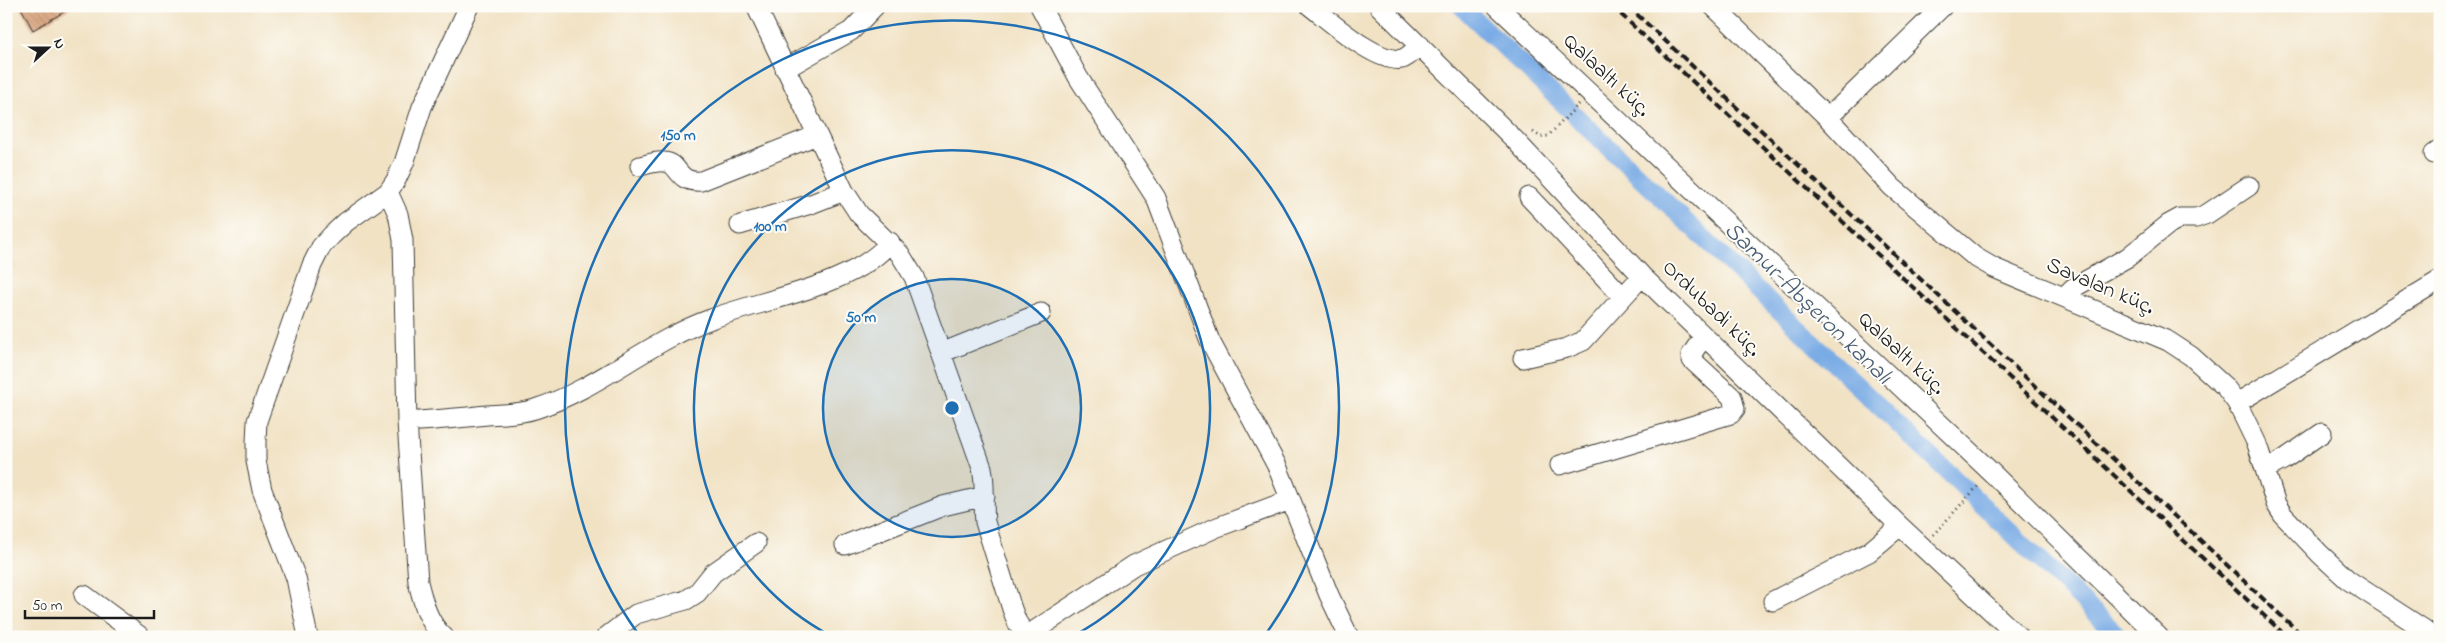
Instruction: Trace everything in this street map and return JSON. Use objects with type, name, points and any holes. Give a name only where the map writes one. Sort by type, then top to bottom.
[{"type":"street","points":[[308,637],[296,578],[262,490],[256,461],[257,421],[312,265],[321,247],[346,222],[388,192],[404,163],[422,107],[469,6]]},
{"type":"street","points":[[756,6],[844,191],[859,214],[890,242],[900,254],[914,276],[982,468],[986,484],[985,522],[1016,622],[1025,636],[1151,557],[1215,528],[1290,500]]},
{"type":"street","points":[[785,69],[850,31],[875,6]]},
{"type":"street","points":[[1040,6],[1078,77],[1156,198],[1210,340],[1263,437],[1329,595],[1349,637]]},
{"type":"street","points":[[1310,6],[1377,55],[1395,60],[1404,59],[1420,45]]},
{"type":"street","name":"Ordubadi küç.","points":[[1379,6],[1514,139],[1642,276],[2013,635]]},
{"type":"street","name":"Qalaaltı küç.","points":[[1498,6],[1991,472],[2159,637]]},
{"type":"street","points":[[1828,118],[1944,6]]},
{"type":"street","name":"Savalan küç.","points":[[1714,7],[1828,118],[1892,187],[1975,257],[1994,268],[2065,296],[2168,341],[2196,361],[2225,387],[2237,403],[2257,444],[2276,504],[2320,554],[2348,580],[2431,630]]},
{"type":"street","points":[[640,166],[664,161],[672,163],[683,178],[691,182],[701,181],[817,135]]},
{"type":"street","points":[[2065,296],[2073,288],[2128,257],[2169,224],[2180,218],[2196,218],[2207,214],[2249,186]]},
{"type":"street","points":[[740,225],[811,204],[844,191]]},
{"type":"street","points":[[388,192],[398,214],[403,240],[407,422],[418,582],[424,608],[438,631],[444,637]]},
{"type":"street","points":[[1529,197],[1622,296]]},
{"type":"street","points":[[407,422],[512,413],[534,409],[560,400],[674,335],[710,319],[832,280],[867,264],[881,254],[890,242]]},
{"type":"street","points":[[1523,358],[1567,348],[1583,341],[1642,276]]},
{"type":"street","points":[[2237,403],[2440,280]]},
{"type":"street","points":[[942,352],[1041,313]]},
{"type":"street","points":[[1560,466],[1731,414],[1735,409],[1732,397],[1692,360],[1691,355],[1704,336]]},
{"type":"street","points":[[2266,469],[2283,460],[2322,433]]},
{"type":"street","points":[[845,545],[943,506],[985,496]]},
{"type":"street","points":[[1773,601],[1869,552],[1900,526]]},
{"type":"street","points":[[606,637],[636,614],[686,600],[697,592],[713,573],[756,543]]},
{"type":"street","points":[[84,595],[142,637]]},
{"type":"path","points":[[1514,139],[1530,131],[1545,137],[1559,127],[1589,93]]},
{"type":"path","points":[[1922,547],[1991,472]]},
{"type":"building","points":[[20,6],[74,6],[33,30]]},
{"type":"waterway","name":"Samur-Abşeron kanalı","points":[[1461,6],[2120,637]]},
{"type":"railway","points":[[1612,6],[2287,637]]},
{"type":"railway","points":[[1628,6],[2304,637]]}]
